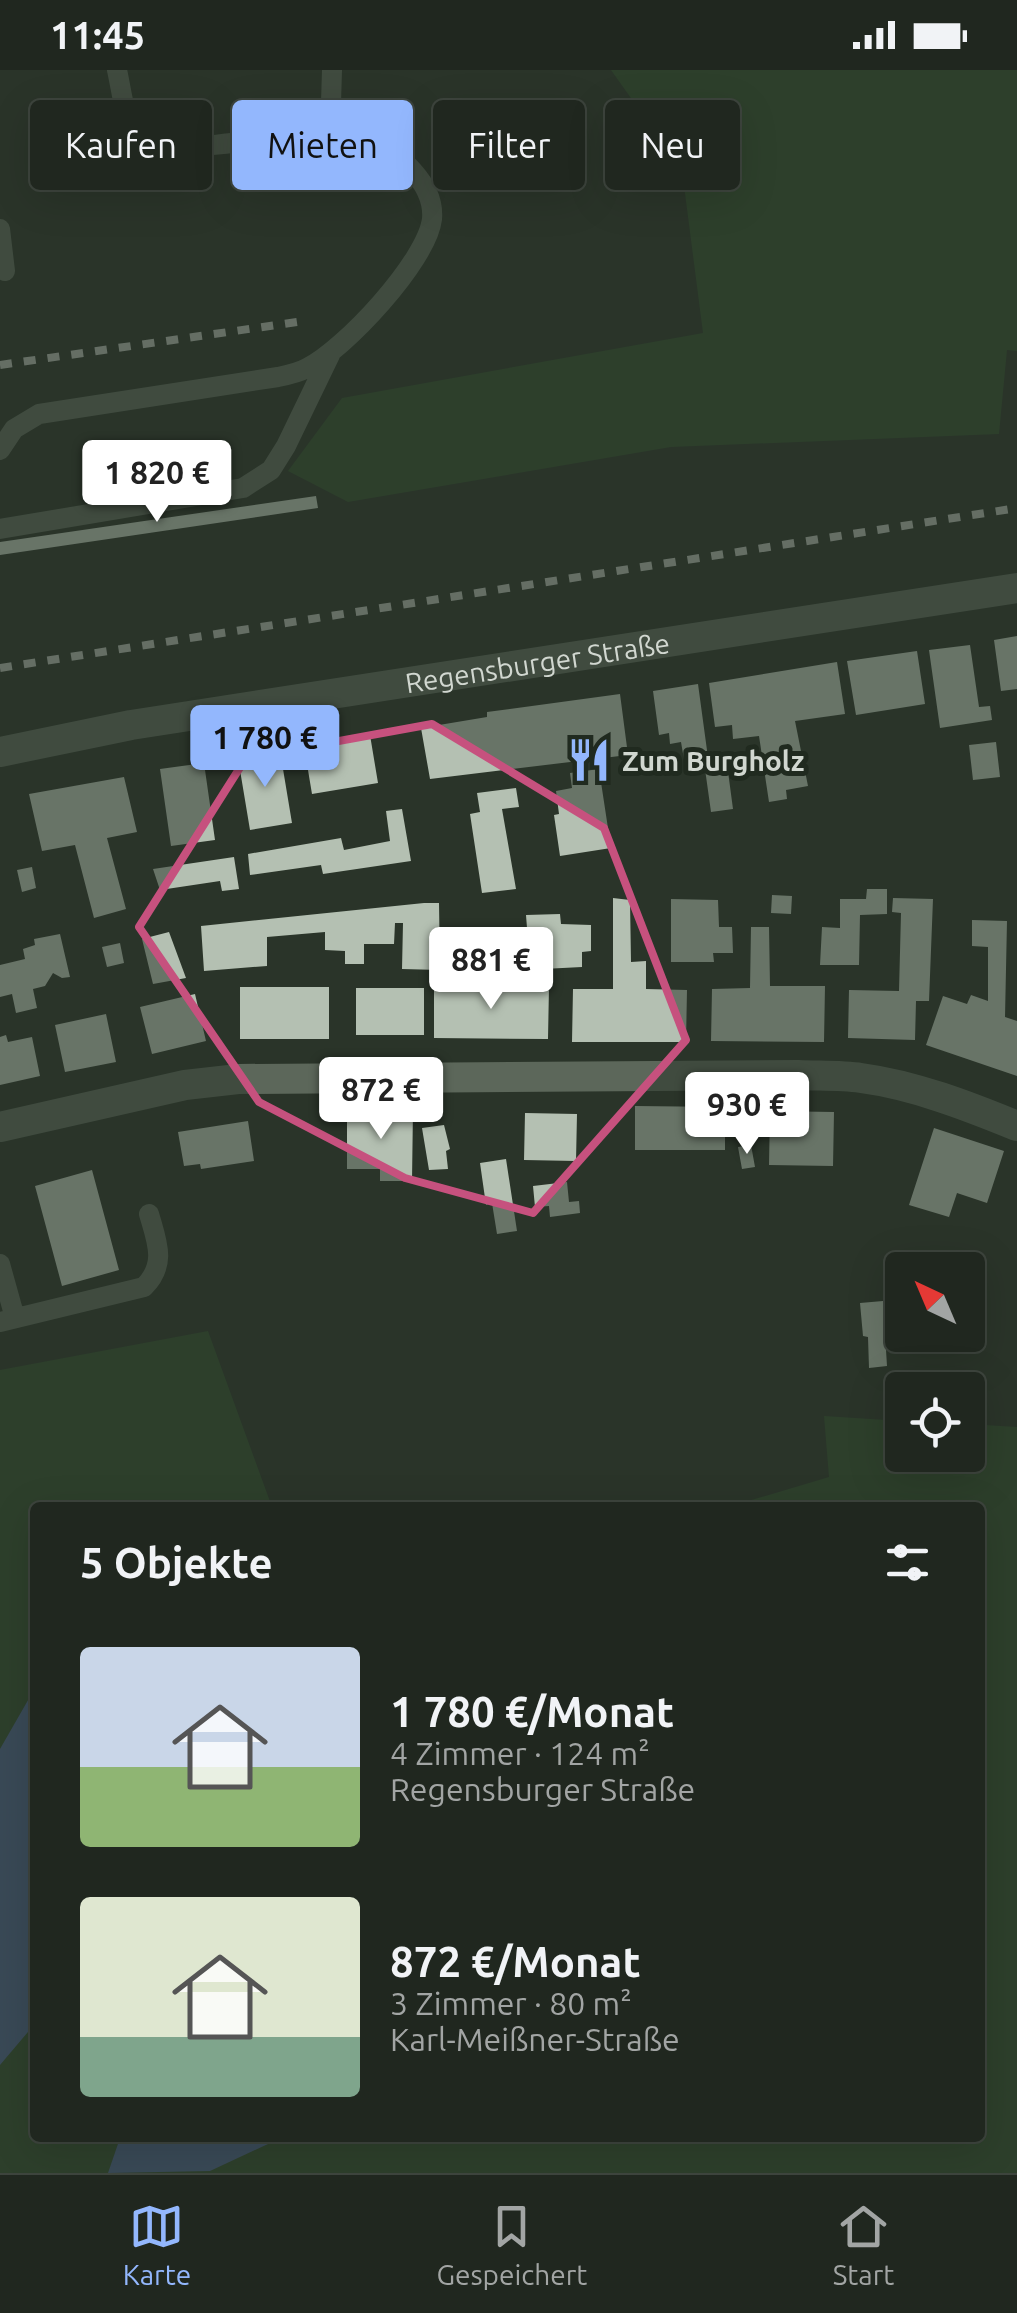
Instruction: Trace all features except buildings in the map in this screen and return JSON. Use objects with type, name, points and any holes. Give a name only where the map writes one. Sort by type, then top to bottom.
[{"type":"main road","name":"Regensburger Straße","points":[[0,752],[204,714],[1017,588]]},
{"type":"main road","points":[[0,1128],[185,1085],[238,1080],[798,1075],[861,1078],[902,1087],[970,1106],[1017,1126]]},
{"type":"lane","points":[[117,70],[127,117],[138,138],[151,147],[172,150],[232,145]]},
{"type":"lane","points":[[331,100],[332,70]]},
{"type":"lane","points":[[0,450],[14,429],[39,414],[278,377],[306,369],[330,353],[386,298],[420,252],[432,219],[428,194],[413,171]]},
{"type":"lane","points":[[0,229],[6,271]]},
{"type":"lane","points":[[0,529],[243,488],[270,470],[286,446],[330,353]]},
{"type":"lane","points":[[0,1264],[7,1320],[144,1287],[155,1276],[160,1256],[149,1214]]},
{"type":"highlighted area","points":[[432,724],[604,828],[686,1040],[533,1213],[405,1178],[259,1102],[139,927],[246,758]]},
{"type":"green space","points":[[611,70],[1017,70],[1017,351],[1007,350],[999,434],[671,447],[348,502],[288,471],[342,398],[703,333],[685,190],[740,190],[740,100],[632,100]]},
{"type":"green space","points":[[208,1331],[270,1502],[30,1502],[30,2142],[985,2142],[985,1502],[745,1502],[829,1477],[824,1416],[885,1420],[885,1472],[985,1472],[985,1425],[1017,1427],[1017,2173],[0,2173],[0,1370]]},
{"type":"water","points":[[30,1697],[30,2030],[0,2065],[0,1749]]},
{"type":"water","points":[[119,2142],[272,2142],[210,2171],[108,2173]]},
{"type":"railway","points":[[0,365],[304,321]]},
{"type":"railway","points":[[0,668],[1017,508]]},
{"type":"place","name":"Zum Burgholz","points":[[589,760]]}]
